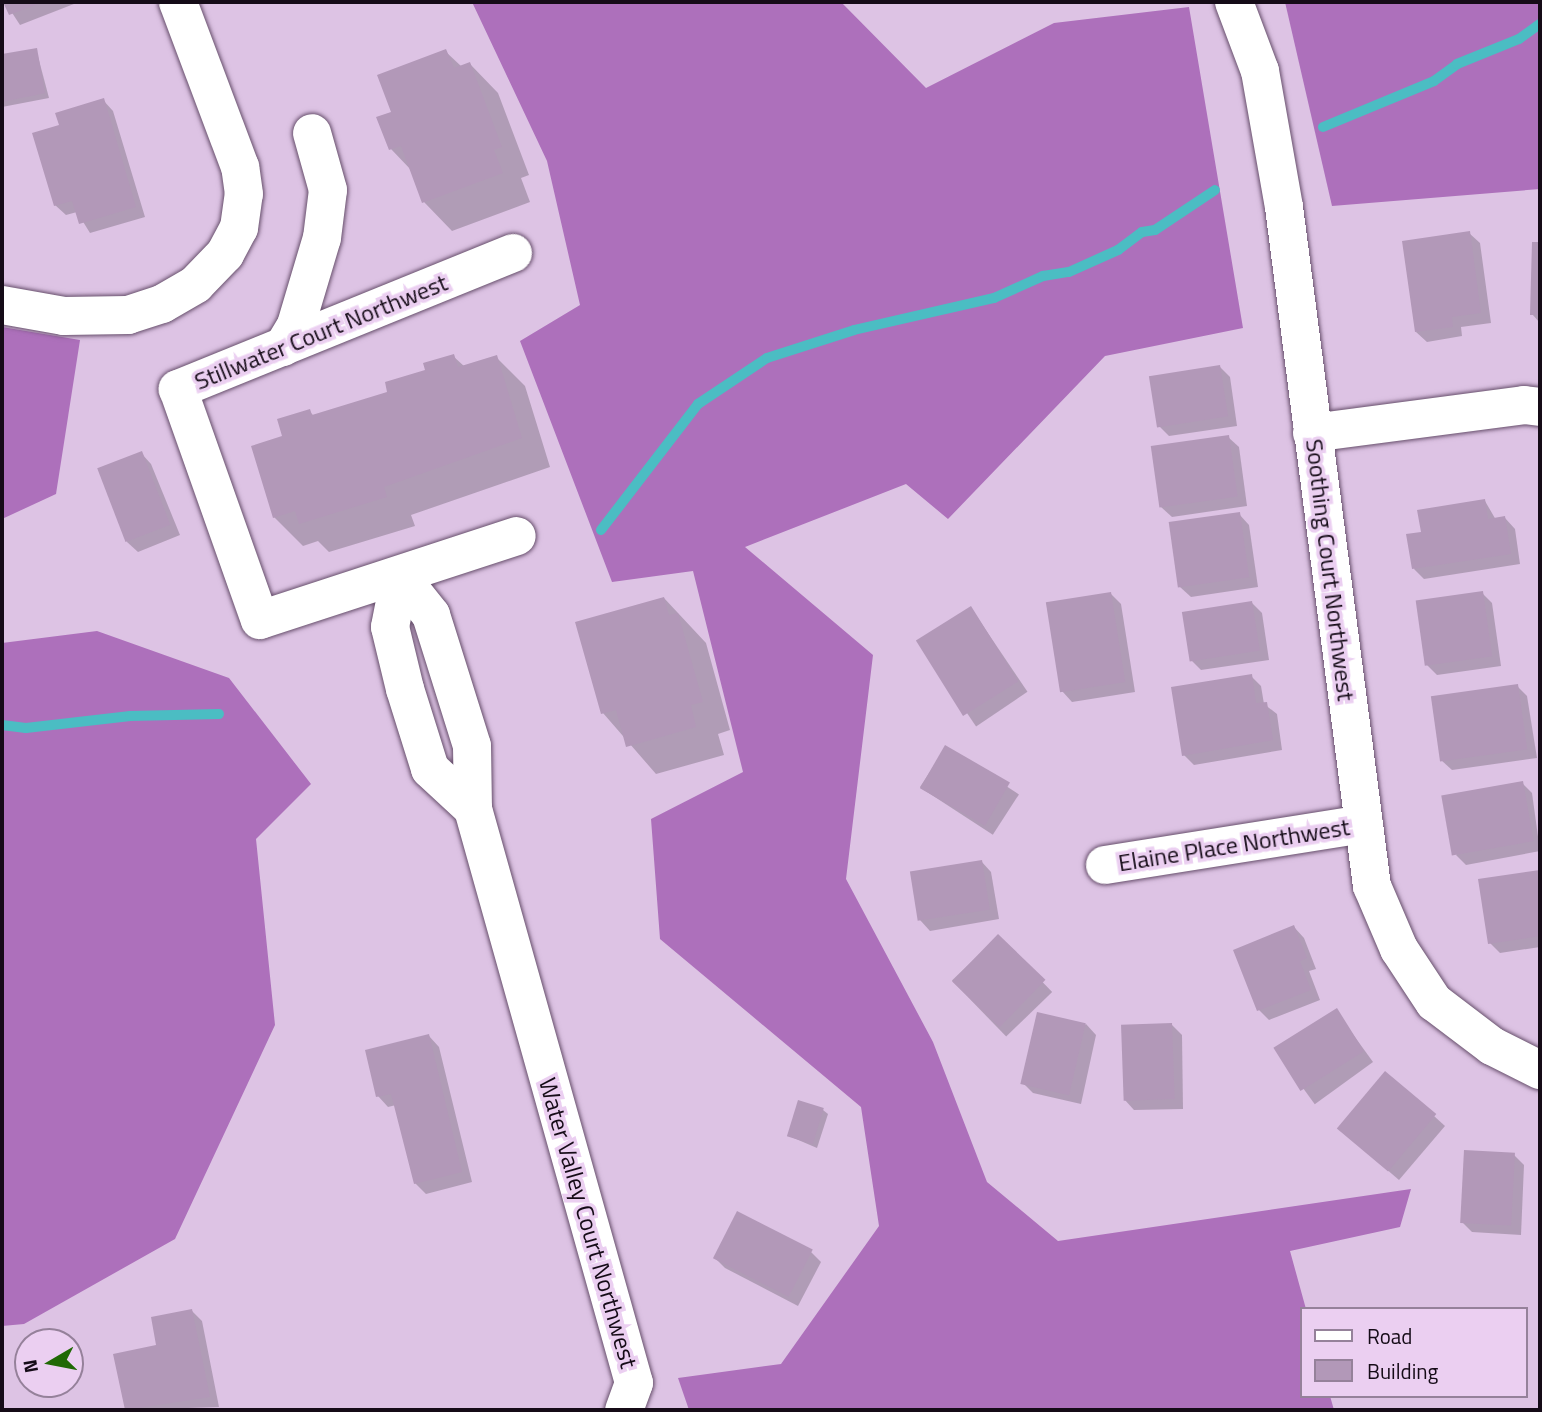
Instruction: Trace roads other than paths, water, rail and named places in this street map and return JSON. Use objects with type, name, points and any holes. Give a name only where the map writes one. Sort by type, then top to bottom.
[{"type":"street","points":[[2,305],[64,316],[128,315],[162,304],[196,284],[225,254],[239,228],[244,194],[240,167],[178,2]]},
{"type":"street","name":"Soothing Court Northwest","points":[[1234,2],[1260,71],[1284,207],[1373,886],[1399,949],[1434,1002],[1492,1046],[1540,1070]]},
{"type":"street","points":[[283,347],[296,325],[322,238],[328,190],[312,133]]},
{"type":"street","name":"Stillwater Court Northwest","points":[[513,253],[178,389],[260,621],[517,536]]},
{"type":"street","points":[[1312,433],[1524,405],[1540,407]]},
{"type":"street","name":"Water Valley Court Northwest","points":[[400,576],[390,627],[430,769],[472,809],[634,1383],[624,1410]]},
{"type":"street","name":"Elaine Place Northwest","points":[[1105,865],[1364,824]]},
{"type":"waterway","points":[[1323,127],[1434,81],[1457,64],[1519,39],[1540,24]]},
{"type":"waterway","points":[[601,530],[698,404],[767,358],[854,330],[994,298],[1043,276],[1069,272],[1118,250],[1142,232],[1155,230],[1215,190]]},
{"type":"waterway","points":[[2,725],[26,728],[130,716],[219,714]]}]
